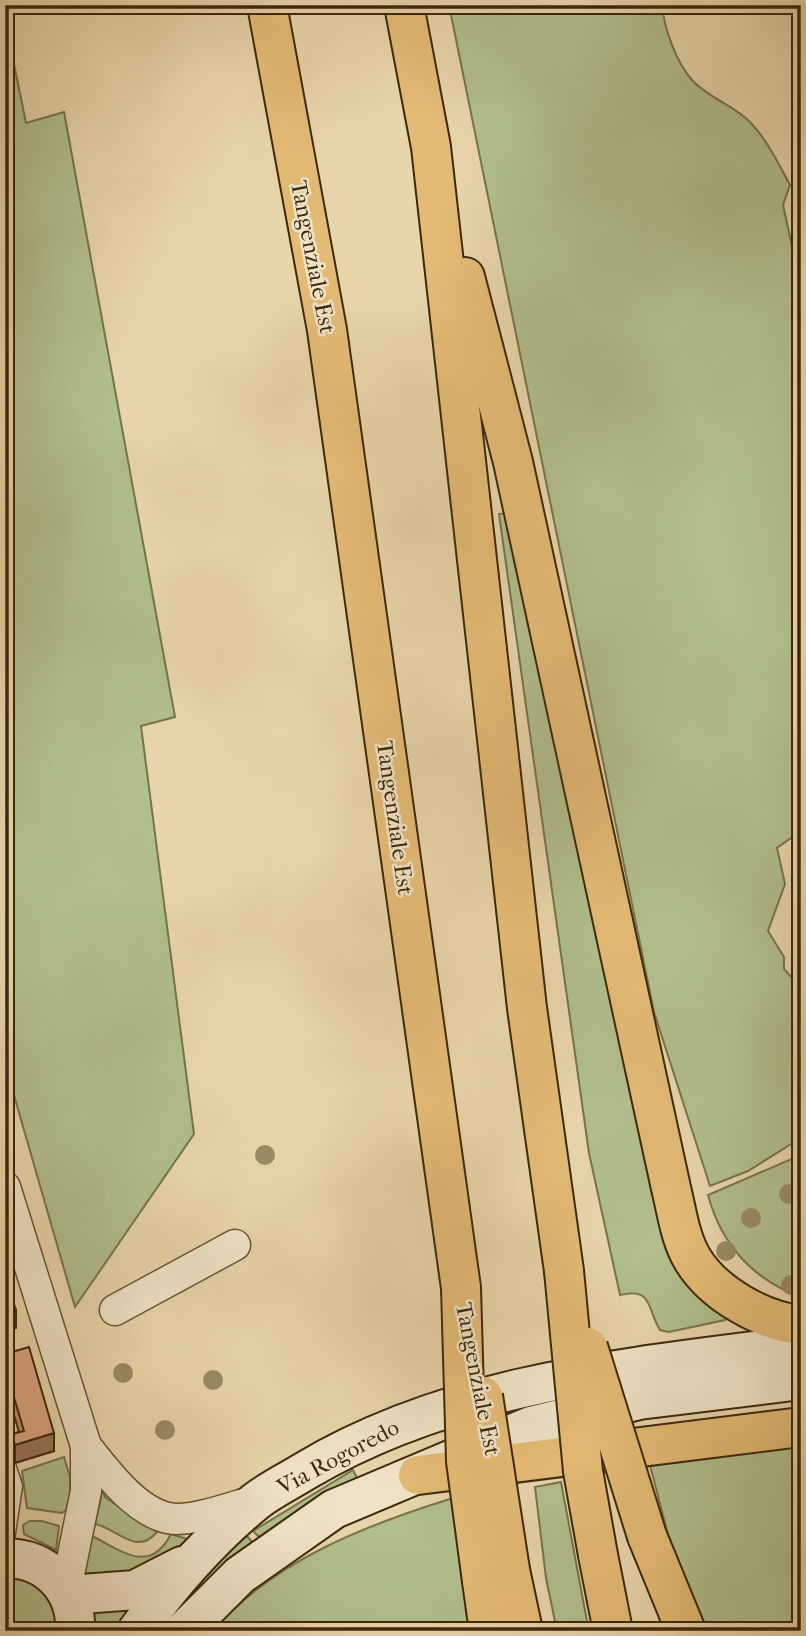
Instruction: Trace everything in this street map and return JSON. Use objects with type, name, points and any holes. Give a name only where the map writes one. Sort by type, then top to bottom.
[{"type":"highway","name":"Tangenziale Est","points":[[267,5],[327,330],[461,1288],[490,1431],[496,1576],[523,1631]]},
{"type":"highway","points":[[404,5],[430,147],[527,1008],[564,1271],[583,1471],[613,1631]]},
{"type":"highway","points":[[430,147],[513,462],[683,1235],[693,1260],[716,1285],[768,1318],[801,1325]]},
{"type":"highway","points":[[564,1271],[647,1535],[685,1629]]},
{"type":"highway","points":[[418,1475],[801,1427]]},
{"type":"highway","points":[[489,1631],[496,1576]]},
{"type":"street","points":[[5,1187],[86,1446],[86,1492],[70,1605]]},
{"type":"street","points":[[115,1311],[235,1245]]},
{"type":"street","name":"Via Rogoredo","points":[[136,1631],[194,1560],[257,1501],[337,1452],[415,1417],[512,1391],[623,1368],[801,1345]]},
{"type":"street","name":"Via Rogoredo","points":[[184,1631],[240,1575],[325,1515],[381,1488],[418,1475],[531,1426],[639,1400],[801,1380]]},
{"type":"street","points":[[86,1446],[127,1493],[167,1518],[188,1517],[257,1501]]},
{"type":"street","points":[[5,1558],[39,1565],[70,1605]]},
{"type":"street","points":[[70,1605],[135,1590],[194,1560]]},
{"type":"lane","points":[[5,1546],[14,1486],[7,1465]]},
{"type":"green space","points":[[449,5],[662,5],[672,44],[686,73],[705,91],[749,121],[767,143],[790,185],[783,205],[801,287],[801,831],[777,848],[785,884],[768,931],[784,957],[784,969],[795,981],[801,995],[801,1138],[748,1171],[710,1186],[654,1012]]},
{"type":"green space","points":[[5,20],[26,123],[64,112],[175,717],[141,726],[194,1134],[75,1307],[5,1064]]},
{"type":"green space","points":[[507,513],[660,1219],[727,1317],[725,1320],[669,1332],[660,1330],[644,1297],[631,1293],[620,1295],[589,1153],[499,514]]},
{"type":"green space","points":[[801,1155],[801,1297],[768,1281],[741,1258],[721,1229],[708,1195]]},
{"type":"green space","points":[[801,1445],[801,1631],[709,1631],[697,1612],[679,1571],[649,1462]]},
{"type":"green space","points":[[64,1457],[70,1477],[70,1507],[62,1513],[27,1508],[22,1471]]},
{"type":"green space","points":[[353,1470],[357,1478],[311,1501],[259,1537],[253,1531]]},
{"type":"green space","points":[[561,1482],[589,1631],[557,1631],[546,1578],[535,1487]]},
{"type":"green space","points":[[100,1486],[105,1497],[157,1532],[149,1539],[134,1542],[95,1524],[101,1498]]},
{"type":"green space","points":[[453,1498],[479,1631],[213,1631],[237,1606],[264,1584],[323,1548],[387,1520]]},
{"type":"green space","points":[[30,1521],[59,1526],[56,1550],[24,1534],[23,1525]]},
{"type":"green space","points":[[171,1534],[187,1539],[155,1570],[87,1575],[83,1565],[88,1540],[94,1537],[125,1553],[145,1557],[154,1554]]},
{"type":"green space","points":[[247,1536],[252,1542],[159,1631],[197,1578]]},
{"type":"green space","points":[[5,1573],[41,1584],[57,1612],[56,1631],[5,1631]]},
{"type":"green space","points":[[140,1601],[122,1631],[93,1631],[95,1609]]},
{"type":"building","points":[[5,1277],[16,1310],[5,1313]]},
{"type":"building","points":[[29,1347],[54,1433],[15,1445],[12,1434],[24,1431],[8,1377],[5,1378],[5,1354]]}]
